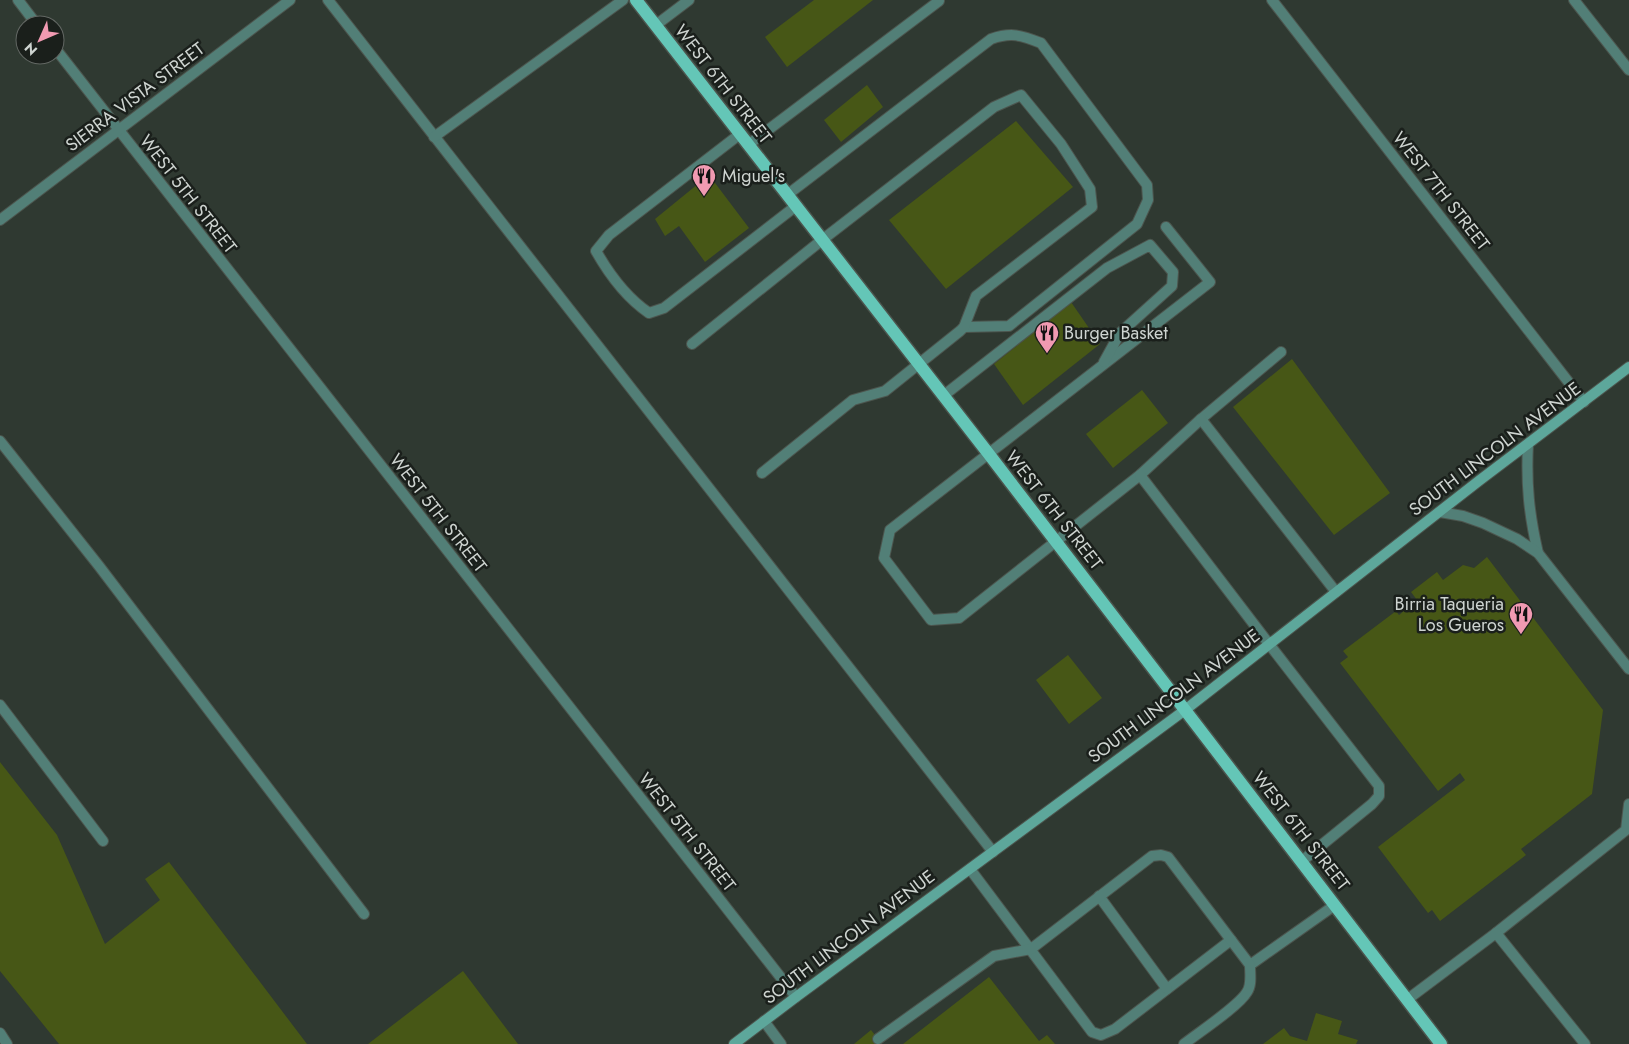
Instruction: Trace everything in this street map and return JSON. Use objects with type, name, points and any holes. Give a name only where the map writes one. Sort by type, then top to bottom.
[{"type":"main road","name":"WEST 6TH STREET","points":[[636,0],[1056,541],[1441,1044]]},
{"type":"main road","name":"SOUTH LINCOLN AVENUE","points":[[734,1044],[796,996],[1185,710],[1629,367]]},
{"type":"street","points":[[18,0],[29,15]]},
{"type":"street","name":"SIERRA VISTA STREET","points":[[0,220],[290,0]]},
{"type":"street","points":[[328,0],[993,852]]},
{"type":"street","points":[[434,137],[623,0]]},
{"type":"street","points":[[656,25],[689,0]]},
{"type":"street","name":"WEST 7TH STREET","points":[[1272,0],[1584,402]]},
{"type":"street","points":[[1574,0],[1629,70]]},
{"type":"street","points":[[748,145],[939,1]]},
{"type":"street","points":[[787,195],[991,39],[1005,34],[1023,36],[1041,43],[1147,185],[1148,200],[1137,224],[1009,326],[964,327]]},
{"type":"street","name":"WEST 5TH STREET","points":[[65,61],[796,996]]},
{"type":"street","points":[[692,344],[822,240],[994,107],[1021,95],[1061,144],[1090,189],[1092,208],[976,296],[964,327],[885,391],[853,400],[762,473]]},
{"type":"street","points":[[740,134],[609,235],[596,250],[603,262],[636,304],[649,313],[664,308],[796,206]]},
{"type":"street","points":[[1166,227],[1210,282],[890,530],[884,558],[931,620],[958,618],[1140,474],[1200,419],[1281,352]]},
{"type":"street","points":[[943,396],[1108,268],[1150,246],[1173,272],[1172,286],[1120,333],[1103,365]]},
{"type":"street","points":[[1200,419],[1336,592]]},
{"type":"street","points":[[0,441],[99,566],[364,914]]},
{"type":"street","points":[[1528,444],[1526,475],[1530,516],[1538,553]]},
{"type":"street","points":[[1140,474],[1379,786],[1379,796],[1372,804],[1302,861]]},
{"type":"street","points":[[1440,512],[1463,516],[1483,523],[1517,539],[1538,553],[1629,669]]},
{"type":"street","points":[[0,705],[103,841]]},
{"type":"street","points":[[1408,999],[1626,830],[1629,804]]},
{"type":"street","points":[[878,1039],[994,956],[1030,948],[1152,856],[1161,855],[1168,857],[1250,965],[1248,992],[1184,1044]]},
{"type":"street","points":[[970,869],[1092,1032],[1102,1035],[1115,1029],[1231,940]]},
{"type":"street","points":[[1099,896],[1167,989]]},
{"type":"street","points":[[1250,965],[1335,905]]},
{"type":"street","points":[[1496,932],[1586,1044]]},
{"type":"street","points":[[764,1021],[781,1044]]},
{"type":"street","points":[[0,1033],[6,1044]]},
{"type":"building","points":[[814,0],[873,0],[787,67],[765,37]]},
{"type":"building","points":[[867,85],[883,107],[841,142],[824,120]]},
{"type":"building","points":[[1016,121],[1073,187],[946,289],[889,220]]},
{"type":"building","name":"Miguel's","points":[[709,175],[749,228],[705,262],[679,226],[665,236],[655,219]]},
{"type":"building","name":"Burger Basket","points":[[1071,302],[1100,344],[1023,405],[994,364]]},
{"type":"building","points":[[1292,359],[1390,493],[1334,535],[1233,407]]},
{"type":"building","points":[[1142,390],[1168,423],[1113,468],[1086,434]]},
{"type":"building","points":[[1487,557],[1603,710],[1592,794],[1521,849],[1526,855],[1440,921],[1432,910],[1428,913],[1378,847],[1465,780],[1460,773],[1438,791],[1340,663],[1348,657],[1343,651],[1396,611],[1399,615],[1417,600],[1411,592],[1437,572],[1443,580],[1463,565],[1474,568]]},
{"type":"building","points":[[1068,655],[1102,698],[1069,724],[1036,680]]},
{"type":"building","points":[[0,762],[57,835],[105,944],[160,900],[145,879],[169,862],[307,1044],[59,1044],[0,971]]},
{"type":"building","points":[[463,971],[518,1044],[368,1044]]},
{"type":"building","points":[[989,977],[1039,1041],[1047,1035],[1055,1044],[903,1044]]},
{"type":"building","points":[[1316,1013],[1342,1021],[1338,1034],[1358,1040],[1356,1044],[1263,1044],[1284,1028],[1290,1036],[1307,1041]]},
{"type":"building","points":[[871,1030],[882,1044],[854,1044]]},
{"type":"place","name":"Miguel's","points":[[704,197]]},
{"type":"place","name":"Burger Basket","points":[[1047,354]]},
{"type":"place","name":"Birria Taqueria Los Gueros","points":[[1521,635]]}]
